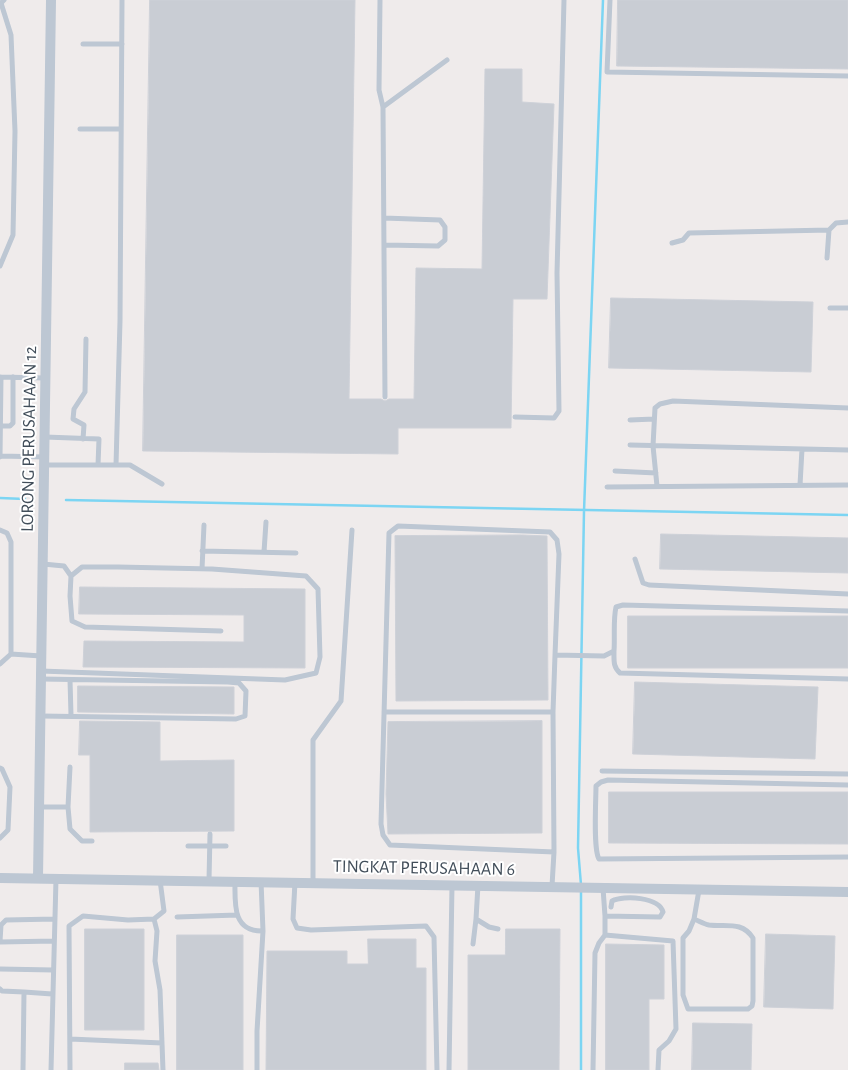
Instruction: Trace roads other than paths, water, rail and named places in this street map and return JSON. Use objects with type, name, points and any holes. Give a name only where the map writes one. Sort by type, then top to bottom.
[{"type":"street","name":"LORONG PERUSAHAAN 12","points":[[38,878],[52,0]]},
{"type":"street","name":"TINGKAT PERUSAHAAN 6","points":[[0,878],[848,892]]},
{"type":"lane","points":[[0,266],[13,235],[15,131],[11,35],[1,3],[4,0]]},
{"type":"lane","points":[[116,465],[120,321],[122,0]]},
{"type":"lane","points":[[380,0],[379,90],[383,107],[385,397]]},
{"type":"lane","points":[[515,417],[554,418],[559,411],[558,273],[564,0]]},
{"type":"lane","points":[[610,0],[607,72],[848,76]]},
{"type":"lane","points":[[83,44],[122,44]]},
{"type":"lane","points":[[383,107],[447,60]]},
{"type":"lane","points":[[80,129],[121,129]]},
{"type":"lane","points":[[384,218],[440,220],[445,226],[444,240],[438,246],[385,244]]},
{"type":"lane","points":[[827,258],[829,230],[836,223],[848,222]]},
{"type":"lane","points":[[672,243],[683,240],[690,233],[829,230]]},
{"type":"lane","points":[[830,308],[848,308]]},
{"type":"lane","points":[[83,439],[84,425],[73,419],[74,409],[85,392],[86,339]]},
{"type":"lane","points":[[46,378],[0,377],[0,457],[130,466],[162,484]]},
{"type":"lane","points":[[1,426],[10,426],[13,423],[13,377]]},
{"type":"lane","points":[[657,486],[653,446],[655,408],[660,404],[673,401],[848,408]]},
{"type":"lane","points":[[630,420],[654,419]]},
{"type":"lane","points":[[45,437],[99,439],[98,465]]},
{"type":"lane","points":[[630,445],[848,450]]},
{"type":"lane","points":[[800,486],[802,449]]},
{"type":"lane","points":[[615,471],[656,473]]},
{"type":"lane","points":[[608,487],[848,485]]},
{"type":"lane","points":[[264,552],[266,522]]},
{"type":"lane","points":[[202,569],[204,525]]},
{"type":"lane","points":[[552,886],[554,852],[553,712],[559,554],[557,540],[550,532],[398,526],[389,533],[381,824],[383,836],[390,845],[554,852]]},
{"type":"lane","points":[[0,530],[7,533],[11,542],[11,654]]},
{"type":"lane","points":[[313,882],[314,740],[341,701],[352,530]]},
{"type":"lane","points":[[202,551],[296,553]]},
{"type":"lane","points":[[634,559],[643,583],[649,585],[848,594]]},
{"type":"lane","points":[[43,564],[64,566],[71,576],[72,622],[85,628],[221,631]]},
{"type":"lane","points":[[41,675],[286,680],[316,673],[320,657],[318,589],[306,576],[202,569],[82,568],[71,576]]},
{"type":"lane","points":[[848,611],[623,605],[616,607],[614,614],[616,626],[614,664],[620,673],[848,679]]},
{"type":"lane","points":[[555,655],[604,656],[614,651]]},
{"type":"lane","points":[[0,664],[11,654],[42,656]]},
{"type":"lane","points":[[41,675],[70,680],[228,682],[239,683],[246,691],[245,716],[236,719],[41,716]]},
{"type":"lane","points":[[70,680],[71,715]]},
{"type":"lane","points":[[384,712],[553,712]]},
{"type":"lane","points":[[70,767],[68,807],[70,829],[82,841],[92,841]]},
{"type":"lane","points":[[0,768],[10,787],[8,830],[0,838]]},
{"type":"lane","points":[[602,771],[848,774]]},
{"type":"lane","points":[[848,785],[618,780],[601,782],[596,786],[596,841],[599,859],[848,857]]},
{"type":"lane","points":[[39,807],[68,807]]},
{"type":"lane","points":[[209,880],[210,834]]},
{"type":"lane","points":[[188,846],[226,846]]},
{"type":"lane","points":[[51,1070],[56,878]]},
{"type":"lane","points":[[70,1070],[69,926],[83,916],[128,920],[154,919],[164,911],[160,880]]},
{"type":"lane","points":[[235,881],[235,911],[241,923],[256,931],[263,931]]},
{"type":"lane","points":[[257,1070],[257,1031],[263,931],[262,881]]},
{"type":"lane","points":[[296,882],[293,920],[297,928],[311,930],[426,926],[434,937],[437,1070]]},
{"type":"lane","points":[[449,1070],[452,884]]},
{"type":"lane","points":[[473,944],[478,885]]},
{"type":"lane","points":[[593,1070],[595,953],[605,935],[603,887]]},
{"type":"lane","points":[[694,919],[707,925],[743,927],[753,938],[753,1001],[752,1006],[748,1009],[688,1009],[684,1003],[683,938],[689,931],[694,919],[699,889]]},
{"type":"lane","points":[[605,916],[660,917],[663,912],[662,907],[653,901],[619,897],[612,901],[611,907]]},
{"type":"lane","points":[[177,917],[237,915]]},
{"type":"lane","points":[[54,941],[0,942],[1,925],[6,920],[55,919]]},
{"type":"lane","points":[[154,919],[157,931],[156,961],[160,990],[163,1070]]},
{"type":"lane","points":[[476,919],[488,928],[498,930]]},
{"type":"lane","points":[[605,935],[673,941],[676,1029],[669,1041],[659,1050],[658,1070]]},
{"type":"lane","points":[[0,969],[53,970]]},
{"type":"lane","points":[[0,989],[2,991],[52,994]]},
{"type":"lane","points":[[22,1070],[24,992]]},
{"type":"lane","points":[[70,1039],[162,1043]]},
{"type":"waterway","points":[[581,885],[578,848],[584,511],[603,0]]},
{"type":"waterway","points":[[0,498],[25,499]]},
{"type":"waterway","points":[[66,500],[848,515]]},
{"type":"waterway","points":[[581,891],[581,1070]]}]
